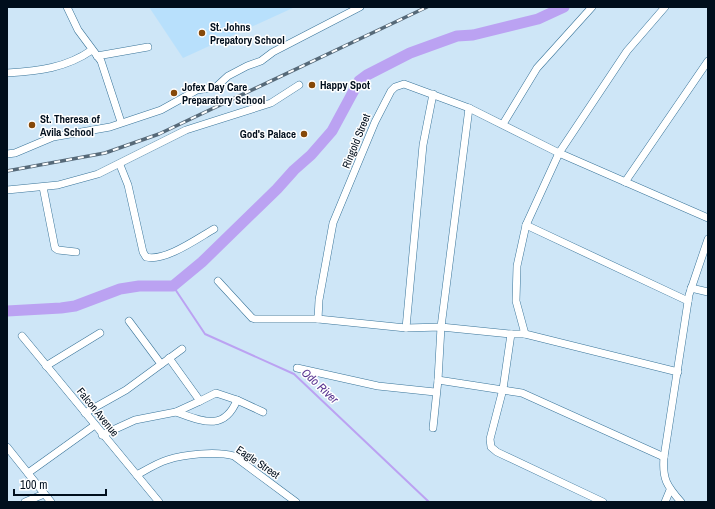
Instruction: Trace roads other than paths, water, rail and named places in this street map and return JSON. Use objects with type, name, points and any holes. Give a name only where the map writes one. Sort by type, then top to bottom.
[{"type":"street","points":[[68,7],[78,30],[102,65],[121,122]]},
{"type":"street","points":[[7,154],[53,137],[110,127],[121,122],[133,120],[161,110],[197,90],[216,87],[228,76],[238,70],[261,61],[273,52],[360,7]]},
{"type":"street","points":[[503,124],[537,68],[592,7]]},
{"type":"street","points":[[525,334],[516,301],[517,266],[526,225],[559,153],[627,51],[665,7]]},
{"type":"street","points":[[7,73],[46,70],[95,53],[148,47]]},
{"type":"street","points":[[626,182],[708,61]]},
{"type":"street","name":"Ringold Street","points":[[318,318],[319,300],[333,224],[375,122],[392,91],[399,85],[404,84],[469,108],[559,153],[708,218]]},
{"type":"street","points":[[7,190],[58,185],[98,174],[120,165],[186,130],[271,103],[299,85]]},
{"type":"street","points":[[406,328],[423,145],[433,94]]},
{"type":"street","points":[[433,428],[438,380],[441,326],[469,108]]},
{"type":"street","points":[[120,165],[128,186],[143,252],[146,257],[156,257],[177,250],[214,229]]},
{"type":"street","points":[[43,187],[55,248],[58,250],[76,252]]},
{"type":"street","points":[[526,225],[688,301]]},
{"type":"street","points":[[681,502],[670,490],[662,471],[688,301],[708,239]]},
{"type":"street","points":[[218,281],[252,318],[318,318],[406,328],[441,326],[511,334],[525,334],[678,372]]},
{"type":"street","points":[[691,288],[708,292]]},
{"type":"street","points":[[129,321],[161,364]]},
{"type":"street","points":[[46,366],[100,333]]},
{"type":"street","points":[[511,334],[503,389],[490,439],[491,447],[603,502]]},
{"type":"street","name":"Falcon Avenue","points":[[22,336],[102,435],[159,502]]},
{"type":"street","points":[[85,414],[126,390],[182,349]]},
{"type":"street","points":[[169,358],[200,401]]},
{"type":"street","points":[[297,368],[378,386],[436,392]]},
{"type":"street","points":[[438,380],[522,393],[664,457]]},
{"type":"street","points":[[102,435],[135,420],[176,412],[216,393],[237,400],[263,412]]},
{"type":"street","points":[[176,412],[206,421],[217,422],[232,413],[237,400]]},
{"type":"street","points":[[28,473],[95,426]]},
{"type":"street","points":[[7,447],[51,502]]},
{"type":"street","name":"Eagle Street","points":[[137,475],[167,460],[223,453],[234,456],[296,502]]},
{"type":"street","points":[[666,502],[670,490]]},
{"type":"street","points":[[29,501],[44,494]]},
{"type":"waterway","points":[[7,311],[75,306],[120,289],[139,286],[173,286],[202,262],[277,189],[294,170],[311,155],[332,131],[359,81],[367,75],[410,53],[457,36],[473,35],[538,19],[564,7]]},
{"type":"waterway","name":"Odo River","points":[[173,286],[205,334],[294,374],[429,502]]},
{"type":"railway","points":[[7,171],[105,153],[159,134],[427,7]]},
{"type":"place","name":"St. Johns Prepatory School","points":[[202,33]]},
{"type":"place","name":"Happy Spot","points":[[312,85]]},
{"type":"place","name":"Jofex Day Care Preparatory School","points":[[174,93]]},
{"type":"place","name":"St. Theresa of Avila School","points":[[32,125]]},
{"type":"place","name":"God's Palace","points":[[304,134]]}]
